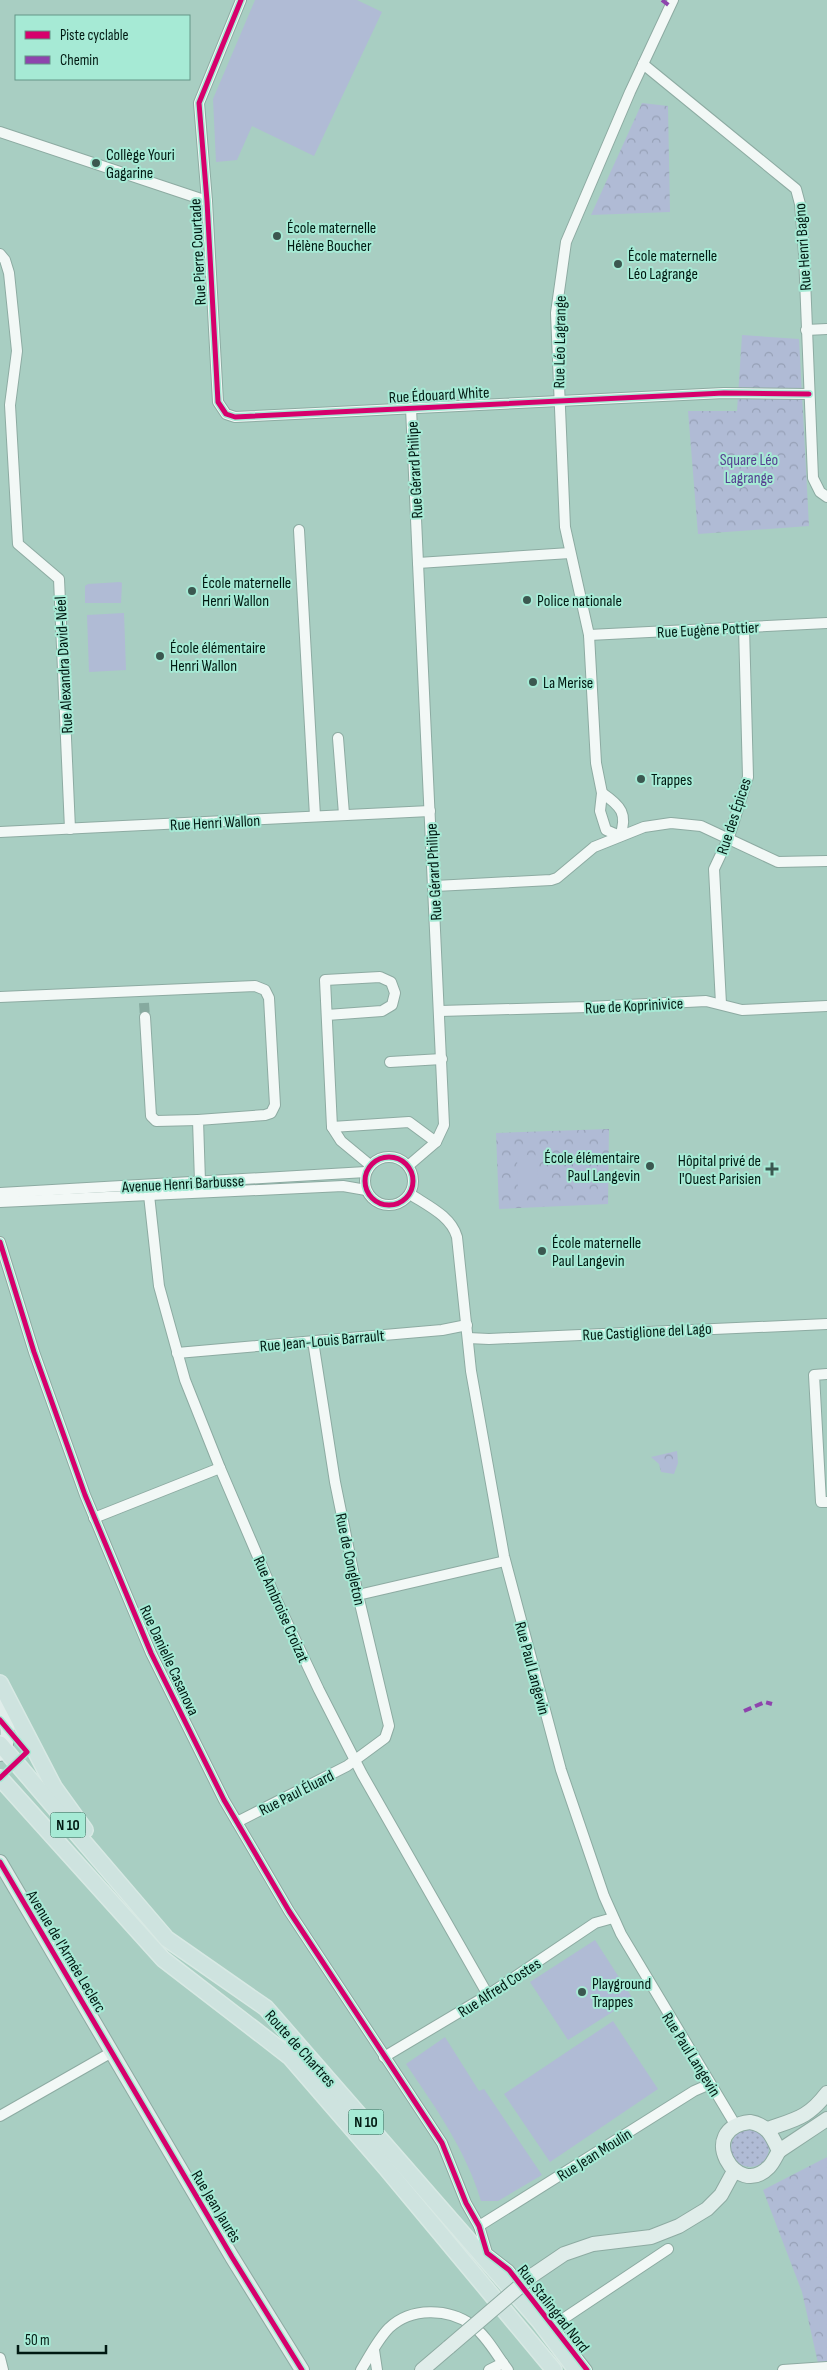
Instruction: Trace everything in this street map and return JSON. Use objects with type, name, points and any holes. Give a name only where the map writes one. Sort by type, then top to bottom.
[{"type":"main road","points":[[0,1683],[54,1787],[78,1821],[129,1884],[132,1901]]},
{"type":"main road","points":[[0,1699],[8,1730],[2,1749]]},
{"type":"main road","name":"Route de Chartres","points":[[2,1749],[132,1901],[167,1939],[266,2008],[539,2321],[576,2370]]},
{"type":"main road","name":"Route de Chartres","points":[[0,1778],[163,1959],[290,2057],[386,2168],[554,2370]]},
{"type":"main road","name":"Avenue de l'Armée Leclerc","points":[[0,1862],[112,2052]]},
{"type":"main road","name":"Rue Jean Jaurès","points":[[112,2052],[302,2370]]},
{"type":"main road","points":[[768,2129],[803,2117],[815,2109],[827,2093]]},
{"type":"main road","points":[[780,2151],[768,2129],[762,2124],[750,2122],[736,2126],[727,2134],[723,2149],[724,2158],[734,2171],[751,2175],[762,2173],[769,2167],[780,2151],[827,2119]]},
{"type":"main road","points":[[423,2369],[533,2275],[564,2254],[594,2244],[651,2237],[679,2226],[702,2212],[721,2195],[734,2171]]},
{"type":"street","name":"Rue Pierre Courtade","points":[[242,0],[199,103],[207,202],[218,402],[226,414],[235,417],[321,412]]},
{"type":"street","name":"Rue Léo Lagrange","points":[[620,836],[606,830],[600,811],[602,793],[596,763],[589,634],[565,527],[558,400],[556,313],[566,242],[674,0]]},
{"type":"street","name":"Rue Henri Bagno","points":[[644,64],[796,189],[800,204],[813,478],[820,492],[827,497]]},
{"type":"street","points":[[0,132],[207,202]]},
{"type":"street","name":"Rue Alexandra David-Néel","points":[[0,254],[5,260],[9,273],[16,351],[10,405],[18,544],[59,580],[70,829]]},
{"type":"street","points":[[806,330],[827,329]]},
{"type":"street","name":"Rue Édouard White","points":[[321,412],[558,400],[724,394],[809,394]]},
{"type":"street","name":"Rue Gérard Philipe","points":[[411,408],[442,1059],[444,1125],[436,1142]]},
{"type":"street","points":[[299,530],[315,816]]},
{"type":"street","points":[[418,563],[570,553]]},
{"type":"street","name":"Rue Eugène Pottier","points":[[589,634],[827,623]]},
{"type":"street","name":"Rue des Épices","points":[[721,1004],[714,869],[729,837],[748,778],[744,627]]},
{"type":"street","points":[[338,738],[344,814]]},
{"type":"street","points":[[602,793],[618,804],[625,822],[620,836]]},
{"type":"street","name":"Rue Henri Wallon","points":[[0,832],[430,810]]},
{"type":"street","points":[[435,886],[550,880],[562,873],[594,847],[644,827],[671,823],[701,826],[729,837],[778,862],[827,861]]},
{"type":"street","points":[[327,1015],[382,1011],[392,1005],[395,993],[391,982],[380,977],[325,980],[332,1127],[341,1141],[368,1168]]},
{"type":"street","points":[[0,997],[255,986],[265,990],[270,998],[274,1106],[271,1113],[198,1120],[156,1121],[151,1116],[145,1017]]},
{"type":"street","points":[[144,991],[144,1003]]},
{"type":"street","name":"Rue de Koprinivice","points":[[440,1011],[706,1002],[742,1010],[827,1006]]},
{"type":"street","points":[[390,1062],[442,1059]]},
{"type":"street","points":[[198,1120],[200,1182]]},
{"type":"street","points":[[332,1127],[409,1122],[436,1142],[408,1166]]},
{"type":"street","points":[[341,1141],[353,1125]]},
{"type":"street","points":[[390,1156],[400,1159],[408,1166],[412,1174],[413,1185],[410,1194],[404,1200],[393,1205],[387,1204],[372,1198],[366,1190],[368,1168],[378,1159],[390,1156]]},
{"type":"street","name":"Avenue Henri Barbusse","points":[[0,1193],[200,1182],[368,1168]]},
{"type":"street","name":"Avenue Henri Barbusse","points":[[0,1202],[343,1186],[366,1190]]},
{"type":"street","name":"Rue Paul Langevin","points":[[410,1194],[447,1219],[454,1227],[458,1237],[471,1371],[505,1561],[559,1763],[577,1820],[613,1918],[653,1991],[736,2126]]},
{"type":"street","name":"Rue Ambroise Croizat","points":[[149,1195],[159,1286],[185,1380],[220,1468],[276,1599],[355,1760],[488,1995]]},
{"type":"street","name":"Rue Danielle Casanova","points":[[0,1242],[34,1352],[94,1518],[151,1653],[237,1822],[289,1911],[384,2057]]},
{"type":"street","name":"Rue Castiglione del Lago","points":[[468,1338],[489,1339],[827,1324]]},
{"type":"street","name":"Rue Jean-Louis Barrault","points":[[177,1353],[442,1330],[467,1325]]},
{"type":"street","name":"Rue de Congleton","points":[[313,1341],[335,1482],[358,1594],[389,1726],[385,1738],[355,1760]]},
{"type":"street","points":[[827,1374],[814,1375],[821,1502],[827,1502]]},
{"type":"street","points":[[94,1518],[220,1468]]},
{"type":"street","points":[[358,1594],[505,1561]]},
{"type":"street","name":"Rue Paul Éluard","points":[[237,1822],[347,1766],[355,1760]]},
{"type":"street","name":"Rue Alfred Costes","points":[[384,2057],[488,1995],[596,1923],[613,1918]]},
{"type":"street","points":[[0,2116],[112,2052]]},
{"type":"street","name":"Rue Stalingrad Nord","points":[[384,2057],[442,2144],[466,2203],[479,2226],[487,2253],[509,2270],[551,2327],[587,2370]]},
{"type":"street","name":"Rue Jean Moulin","points":[[479,2226],[694,2091],[710,2084]]},
{"type":"street","points":[[551,2327],[668,2249]]},
{"type":"street","points":[[361,2370],[390,2327],[415,2314],[434,2311],[454,2316],[472,2325],[506,2366],[489,2370]]},
{"type":"street","points":[[374,2350],[377,2370]]},
{"type":"street","points":[[0,2358],[3,2370]]},
{"type":"street","points":[[783,2370],[827,2367]]},
{"type":"green space","points":[[255,0],[357,0],[382,12],[314,156],[252,126],[237,160],[216,162],[213,99]]},
{"type":"green space","points":[[642,103],[668,106],[670,212],[591,215]]},
{"type":"green space","name":"Square Léo Lagrange","points":[[742,335],[799,339],[809,526],[698,534],[688,411],[737,411]]},
{"type":"green space","points":[[122,583],[121,603],[85,603],[85,586],[88,584]]},
{"type":"green space","points":[[124,613],[126,670],[89,672],[87,615]]},
{"type":"green space","points":[[609,1129],[608,1204],[499,1209],[496,1133]]},
{"type":"green space","points":[[534,1154],[537,1158],[539,1192],[520,1195],[518,1193],[517,1157]]},
{"type":"green space","points":[[677,1451],[678,1463],[674,1474],[661,1472],[659,1464],[651,1457]]},
{"type":"green space","name":"Playground Trappes","points":[[595,1940],[633,1999],[568,2040],[530,1982]]},
{"type":"green space","points":[[613,2021],[658,2089],[550,2162],[504,2094]]},
{"type":"green space","points":[[445,2037],[479,2091],[484,2089],[542,2175],[498,2201],[481,2201],[467,2164],[449,2130],[406,2064]]},
{"type":"green space","points":[[750,2129],[764,2134],[769,2148],[764,2162],[750,2167],[736,2162],[731,2148],[736,2134]]},
{"type":"green space","points":[[827,2157],[827,2363],[818,2363],[802,2292],[763,2190]]},
{"type":"tunnel","points":[[144,1003],[145,1017]]},
{"type":"marked path","points":[[662,0],[671,7]]},
{"type":"marked path","points":[[744,1711],[765,1702],[772,1704]]},
{"type":"cycle path","points":[[241,0],[199,103],[207,201],[218,402],[226,414],[235,417],[724,393],[809,394]]},
{"type":"cycle path","points":[[384,1157],[394,1157],[406,1164],[413,1176],[413,1181],[413,1186],[406,1198],[394,1205],[384,1205],[376,1201],[369,1194],[365,1186],[365,1176],[369,1168],[376,1161],[384,1157]]},
{"type":"cycle path","points":[[0,1242],[34,1352],[85,1495],[151,1653],[224,1800],[289,1911],[442,2143],[466,2203],[479,2226],[487,2253],[509,2270],[587,2370]]},
{"type":"cycle path","points":[[0,1720],[27,1752],[0,1778]]},
{"type":"cycle path","points":[[0,1862],[232,2257],[302,2370]]},
{"type":"place","name":"Collège Youri Gagarine","points":[[96,163]]},
{"type":"place","name":"École maternelle Hélène Boucher","points":[[277,236]]},
{"type":"place","name":"École maternelle Léo Lagrange","points":[[618,264]]},
{"type":"place","name":"École maternelle Henri Wallon","points":[[192,591]]},
{"type":"place","name":"Police nationale","points":[[527,600]]},
{"type":"place","name":"École élémentaire Henri Wallon","points":[[160,656]]},
{"type":"place","name":"La Merise","points":[[533,682]]},
{"type":"place","name":"Trappes","points":[[641,779]]},
{"type":"place","name":"École élémentaire Paul Langevin","points":[[650,1166]]},
{"type":"place","name":"Hôpital privé de l'Ouest Parisien","points":[[772,1169]]},
{"type":"place","name":"École maternelle Paul Langevin","points":[[542,1251]]},
{"type":"place","name":"Playground Trappes","points":[[582,1992]]}]
